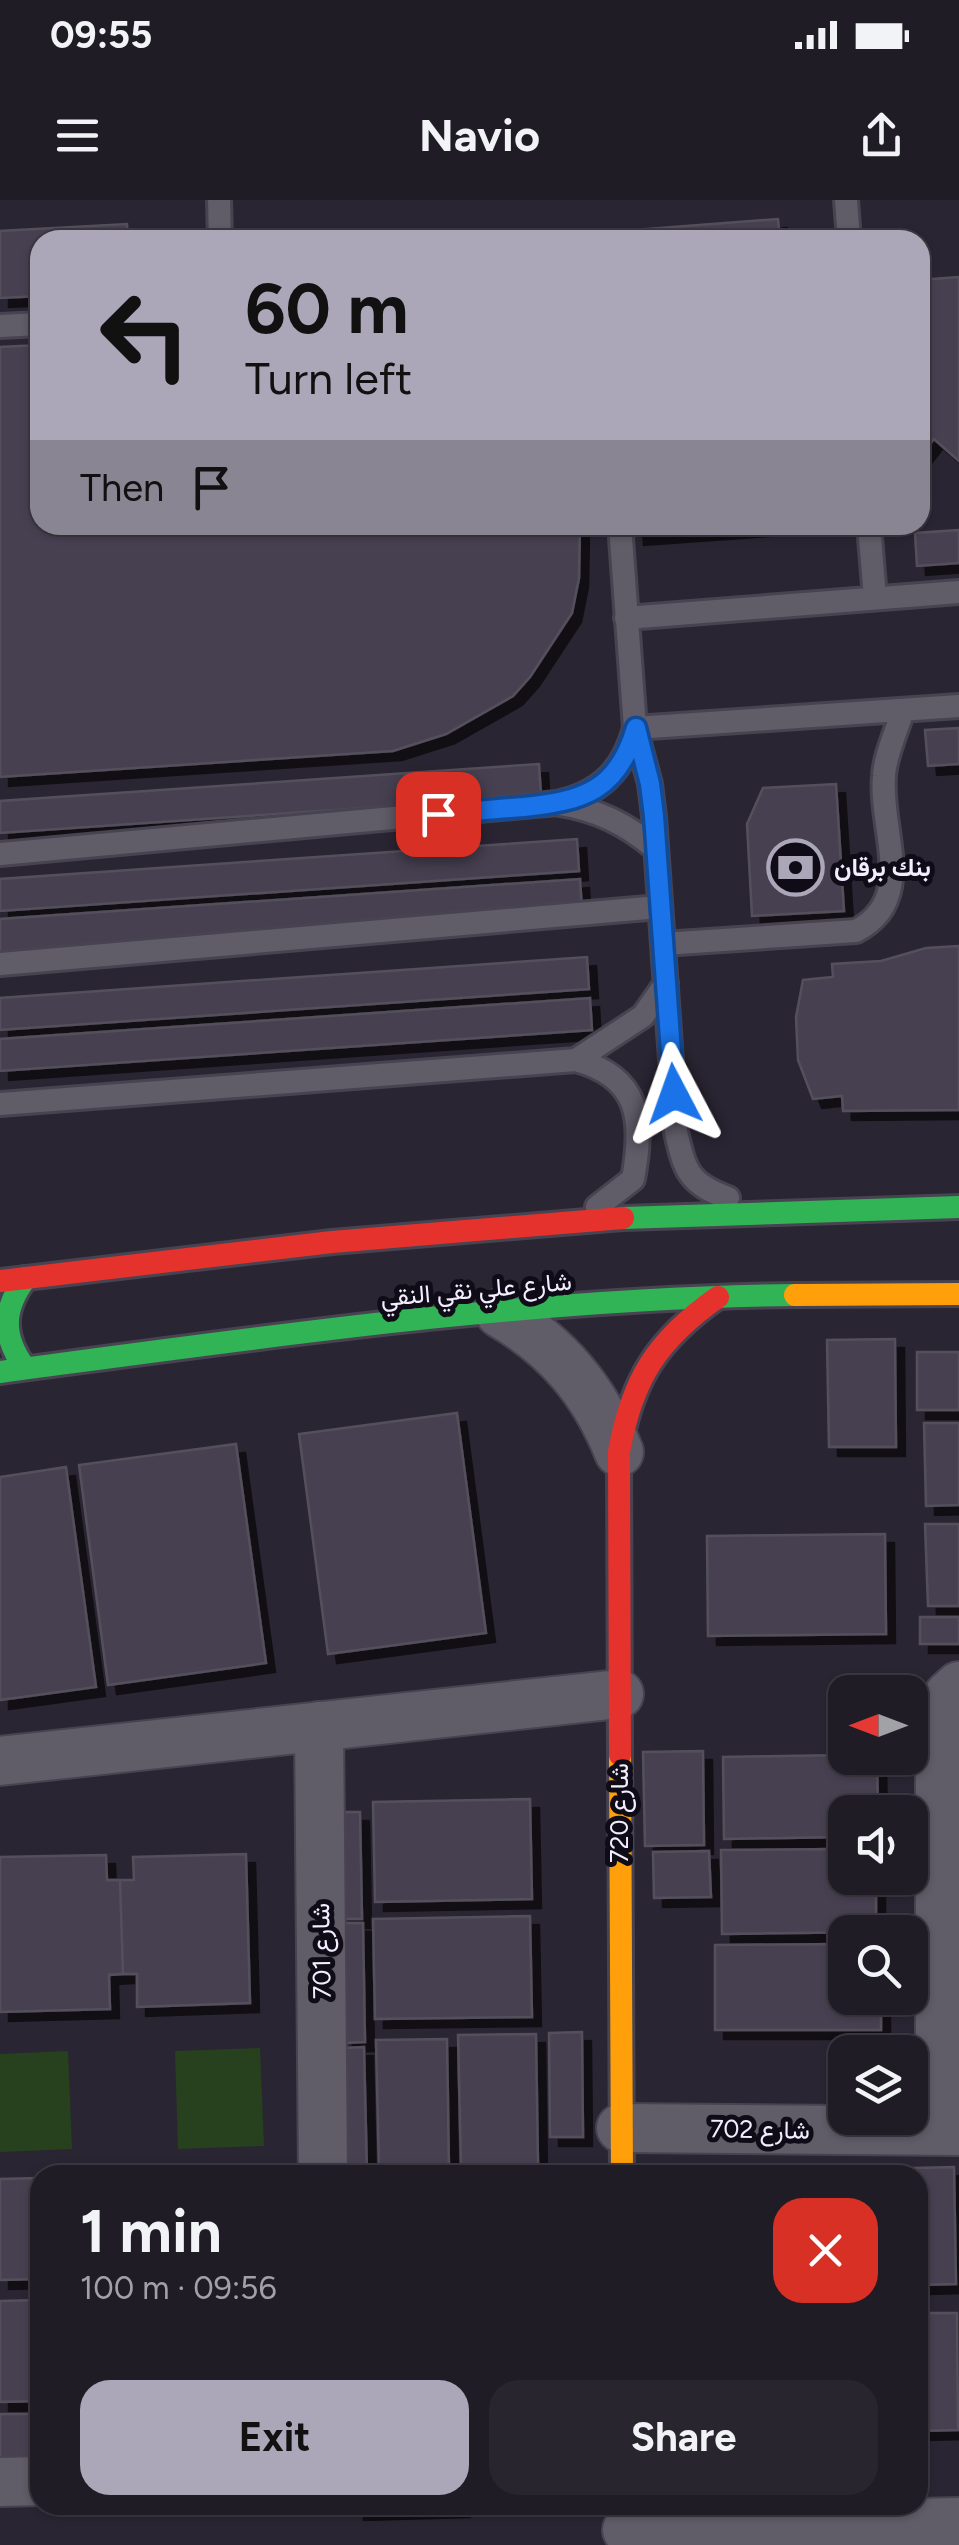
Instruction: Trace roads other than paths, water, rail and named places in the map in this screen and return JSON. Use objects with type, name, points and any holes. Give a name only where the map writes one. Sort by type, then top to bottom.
[{"type":"street","points":[[0,1281],[313,1244],[577,1220],[959,1206]]},
{"type":"street","points":[[26,1278],[8,1299],[3,1326],[6,1342],[26,1368]]},
{"type":"street","name":"شارع علي نقي النقي","points":[[0,1372],[325,1330],[500,1313],[718,1297],[959,1294]]},
{"type":"street","name":"شارع 720","points":[[622,2165],[619,1452],[633,1390],[648,1361],[679,1325],[718,1297]]},
{"type":"street","name":"شارع 720","points":[[500,1313],[527,1329],[573,1370],[592,1396],[619,1452]]},
{"type":"street","points":[[949,2132],[940,1717],[948,1696],[959,1686]]},
{"type":"street","points":[[0,1761],[619,1694]]},
{"type":"street","name":"شارع 701","points":[[319,1726],[324,2165]]},
{"type":"street","name":"شارع 702","points":[[621,2128],[949,2132]]},
{"type":"street","points":[[0,2482],[30,2481]]},
{"type":"street","points":[[627,2527],[959,2522]]},
{"type":"lane","points":[[219,200],[220,230]]},
{"type":"lane","points":[[846,200],[848,230]]},
{"type":"lane","points":[[0,326],[30,324]]},
{"type":"lane","points":[[621,535],[636,728],[650,784],[676,1132],[684,1167],[701,1188],[774,1213]]},
{"type":"lane","points":[[871,535],[875,598]]},
{"type":"lane","points":[[626,618],[959,592]]},
{"type":"lane","points":[[636,728],[959,706]]},
{"type":"lane","points":[[662,944],[856,931],[874,922],[885,905],[892,880],[884,776],[903,710]]},
{"type":"lane","points":[[0,854],[557,804],[576,800],[609,780],[622,765],[636,728]]},
{"type":"lane","points":[[557,804],[600,813],[620,822],[656,849]]},
{"type":"lane","points":[[0,964],[659,907]]},
{"type":"lane","points":[[576,1060],[643,1016],[666,983]]},
{"type":"lane","points":[[0,1104],[576,1060],[600,1067],[624,1085],[636,1108],[638,1151],[633,1179],[614,1197],[577,1220]]},
{"type":"place","name":"بنك برقان","points":[[795,867]]}]
